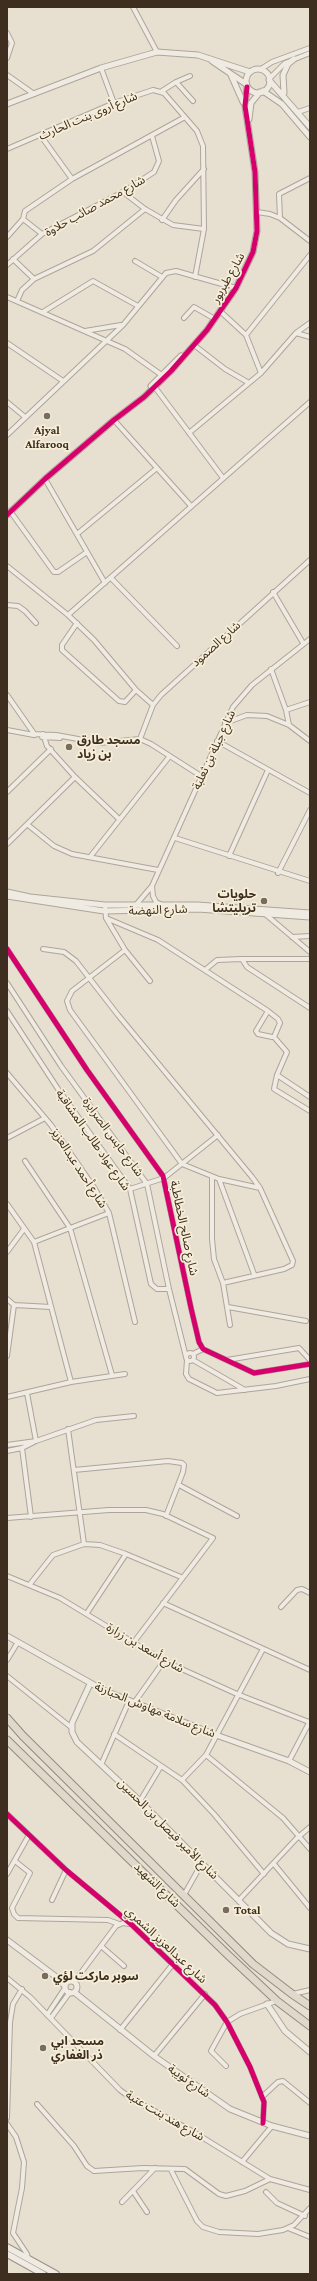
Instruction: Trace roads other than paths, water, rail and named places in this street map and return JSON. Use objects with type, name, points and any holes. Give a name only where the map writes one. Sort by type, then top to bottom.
[{"type":"highway","name":"شارع الشهيد","points":[[7,1718],[23,1736],[253,1964],[310,2006]]},
{"type":"highway","name":"شارع الشهيد","points":[[7,1723],[23,1736]]},
{"type":"highway","name":"شارع الشهيد","points":[[7,1740],[277,2001],[310,2026]]},
{"type":"main road","points":[[7,2247],[43,2274]]},
{"type":"main road","points":[[7,2254],[56,2274]]},
{"type":"street","points":[[133,7],[157,52]]},
{"type":"street","points":[[7,33],[12,43],[7,58]]},
{"type":"street","points":[[7,104],[101,68],[157,52],[180,53],[207,58],[250,72],[261,69],[272,62],[310,48]]},
{"type":"street","points":[[261,92],[268,87],[269,79],[283,65],[294,58],[310,53]]},
{"type":"street","points":[[207,58],[229,72],[253,92],[261,92],[282,104],[310,137]]},
{"type":"street","points":[[285,96],[283,75],[288,64],[294,58]]},
{"type":"street","points":[[101,68],[114,103]]},
{"type":"street","points":[[261,69],[266,73],[269,79],[310,127]]},
{"type":"street","points":[[229,72],[245,106]]},
{"type":"street","points":[[247,86],[246,77],[250,72]]},
{"type":"street","points":[[7,75],[34,94]]},
{"type":"street","points":[[190,76],[176,82],[162,91],[201,138],[205,169],[204,229],[195,277]]},
{"type":"street","points":[[176,82],[193,101]]},
{"type":"street","name":"شارع طبربور","points":[[9,513],[45,479],[137,401],[164,376],[193,346],[215,319],[236,288],[255,247],[257,212],[255,172],[245,106],[247,86]]},
{"type":"street","name":"شارع أروى بنت الحارث","points":[[7,149],[41,136],[114,103],[153,90],[162,91]]},
{"type":"street","name":"شارع طبربور","points":[[249,136],[250,108],[253,99],[261,92]]},
{"type":"street","points":[[298,112],[310,108]]},
{"type":"street","points":[[7,237],[23,219],[23,214],[72,179],[185,117]]},
{"type":"street","points":[[41,136],[72,179]]},
{"type":"street","name":"شارع محمد صائب حلاوة","points":[[7,265],[42,234],[123,192],[156,170],[159,161],[152,136]]},
{"type":"street","points":[[162,220],[176,200],[205,169]]},
{"type":"street","points":[[280,218],[279,194],[310,178]]},
{"type":"street","points":[[123,192],[162,220],[178,227],[204,229]]},
{"type":"street","points":[[17,301],[22,290],[34,279],[93,251],[145,209]]},
{"type":"street","points":[[257,212],[270,214],[280,218],[310,241]]},
{"type":"street","points":[[23,219],[42,234]]},
{"type":"street","points":[[246,335],[310,255]]},
{"type":"street","points":[[13,259],[34,279]]},
{"type":"street","points":[[135,262],[162,277]]},
{"type":"street","points":[[7,435],[123,325],[166,273],[172,270],[236,288]]},
{"type":"street","points":[[43,312],[93,281],[138,306]]},
{"type":"street","points":[[7,297],[125,348],[164,376]]},
{"type":"street","points":[[184,318],[194,308],[215,319]]},
{"type":"street","points":[[220,312],[246,335],[261,373]]},
{"type":"street","points":[[189,434],[261,373],[296,333],[310,323]]},
{"type":"street","points":[[84,331],[123,325]]},
{"type":"street","points":[[296,333],[310,337]]},
{"type":"street","points":[[7,343],[63,381]]},
{"type":"street","points":[[193,346],[225,369],[249,383]]},
{"type":"street","points":[[152,387],[164,400],[223,478]]},
{"type":"street","points":[[7,402],[25,417]]},
{"type":"street","points":[[68,615],[310,402]]},
{"type":"street","points":[[114,420],[191,506]]},
{"type":"street","points":[[77,534],[157,468]]},
{"type":"street","points":[[45,479],[105,583]]},
{"type":"street","points":[[9,513],[54,572],[58,572],[87,552]]},
{"type":"street","name":"شارع الصمود","points":[[140,740],[153,705],[160,695],[310,561]]},
{"type":"street","points":[[7,566],[68,615],[136,690],[153,705]]},
{"type":"street","points":[[111,578],[176,646]]},
{"type":"street","points":[[274,592],[303,644]]},
{"type":"street","points":[[7,605],[18,606],[29,614],[36,623]]},
{"type":"street","points":[[76,623],[62,645],[62,650],[119,701],[125,702],[136,690]]},
{"type":"street","name":"شارع جبلة بن ثعلبة","points":[[135,906],[152,886],[158,870],[175,838],[217,741],[239,699],[271,669],[310,639]]},
{"type":"street","points":[[271,669],[286,710],[289,725]]},
{"type":"street","points":[[7,695],[34,734]]},
{"type":"street","points":[[286,710],[310,702]]},
{"type":"street","points":[[225,724],[242,717],[258,714],[279,720],[289,725],[310,741]]},
{"type":"street","points":[[7,730],[100,743],[140,740],[151,744],[201,776]]},
{"type":"street","points":[[46,736],[45,743],[50,749],[75,777],[119,819]]},
{"type":"street","points":[[217,741],[310,794]]},
{"type":"street","points":[[7,792],[50,749]]},
{"type":"street","points":[[90,857],[170,757]]},
{"type":"street","points":[[229,856],[268,770]]},
{"type":"street","points":[[7,844],[28,825],[75,777]]},
{"type":"street","points":[[278,873],[310,810]]},
{"type":"street","points":[[28,825],[60,850],[158,870]]},
{"type":"street","points":[[175,838],[278,873],[310,881]]},
{"type":"street","points":[[152,886],[153,896],[156,902],[163,905]]},
{"type":"street","name":"شارع النهضة","points":[[7,892],[104,908],[198,909],[264,913],[310,918]]},
{"type":"street","name":"شارع النهضة","points":[[104,908],[163,905],[249,908],[310,913]]},
{"type":"street","points":[[104,908],[106,918],[125,950],[150,981]]},
{"type":"street","points":[[264,913],[310,952]]},
{"type":"street","points":[[106,918],[158,940],[268,1011],[279,1021],[274,1037]]},
{"type":"street","points":[[291,936],[310,936]]},
{"type":"street","name":"شارع صالح الخطاطبة","points":[[7,949],[87,1070],[164,1178],[192,1314],[203,1349]]},
{"type":"street","points":[[43,949],[70,955],[260,1188],[293,1262],[292,1265],[284,1269],[254,1274],[223,1283]]},
{"type":"street","points":[[125,950],[68,996],[70,1010],[182,1164],[212,1177],[260,1188]]},
{"type":"street","points":[[242,959],[247,967],[310,1008]]},
{"type":"street","points":[[205,970],[217,960],[310,959]]},
{"type":"street","name":"شارع حابس الصرايرة","points":[[7,983],[61,1066],[147,1184],[169,1289],[187,1358],[187,1377],[208,1389],[219,1393],[245,1390]]},
{"type":"street","name":"شارع عواد طالب المشاقبة","points":[[7,1011],[58,1089],[130,1189],[151,1284],[157,1289],[169,1289]]},
{"type":"street","points":[[268,1011],[256,1031],[258,1034],[266,1037],[274,1037],[287,1052],[277,1075],[274,1089],[310,1111]]},
{"type":"street","name":"شارع أحمد عبدالعزيز","points":[[7,1073],[45,1118],[84,1173],[109,1213],[135,1322]]},
{"type":"street","points":[[277,1075],[310,1097]]},
{"type":"street","points":[[7,1138],[45,1118]]},
{"type":"street","points":[[130,1189],[164,1178],[218,1136]]},
{"type":"street","points":[[25,1161],[70,1228],[112,1375]]},
{"type":"street","points":[[212,1177],[212,1239],[214,1259],[223,1283],[230,1325]]},
{"type":"street","points":[[219,1179],[254,1274]]},
{"type":"street","points":[[7,1204],[34,1242],[71,1382]]},
{"type":"street","points":[[34,1242],[109,1213]]},
{"type":"street","points":[[7,1252],[24,1229]]},
{"type":"street","points":[[7,1299],[14,1305],[51,1307]]},
{"type":"street","points":[[7,1356],[14,1305]]},
{"type":"street","points":[[228,1307],[306,1321]]},
{"type":"street","points":[[227,1360],[299,1348],[310,1360]]},
{"type":"street","points":[[310,1364],[254,1373],[203,1349],[192,1354],[188,1353],[187,1358],[245,1390],[310,1379]]},
{"type":"street","points":[[192,1354],[193,1360]]},
{"type":"street","points":[[7,1396],[27,1393],[71,1382],[125,1374]]},
{"type":"street","points":[[27,1393],[36,1441]]},
{"type":"street","points":[[7,1451],[22,1448],[36,1441],[96,1420],[134,1416]]},
{"type":"street","points":[[68,1429],[84,1544]]},
{"type":"street","points":[[7,1445],[36,1441]]},
{"type":"street","points":[[22,1448],[31,1517]]},
{"type":"street","points":[[74,1470],[168,1461],[179,1462],[184,1465],[179,1485],[166,1516]]},
{"type":"street","points":[[179,1485],[237,1516]]},
{"type":"street","points":[[7,1518],[140,1510],[166,1516],[213,1538],[134,1642]]},
{"type":"street","points":[[30,1584],[53,1555],[84,1544],[100,1545],[182,1577]]},
{"type":"street","points":[[87,1613],[126,1554]]},
{"type":"street","name":"شارع أسعد بن زرارة","points":[[7,1576],[30,1584],[87,1613],[164,1661],[237,1694],[310,1721]]},
{"type":"street","points":[[281,1607],[298,1590],[302,1589],[310,1593]]},
{"type":"street","points":[[163,1603],[310,1670]]},
{"type":"street","name":"شارع سلامة مهاوش الحبارنة","points":[[7,1636],[90,1684],[131,1702],[288,1761],[310,1772]]},
{"type":"street","points":[[7,1660],[18,1642]]},
{"type":"street","points":[[182,1780],[206,1755],[237,1694],[263,1649]]},
{"type":"street","points":[[101,1764],[114,1734],[131,1702],[164,1661]]},
{"type":"street","points":[[7,1676],[72,1728],[74,1718],[90,1684]]},
{"type":"street","points":[[288,1761],[310,1721]]},
{"type":"street","name":"شارع الأمير فيصل بن الحسين","points":[[72,1728],[77,1742],[140,1801],[276,1937],[288,1944],[310,1949]]},
{"type":"street","points":[[114,1734],[182,1780],[211,1810],[264,1874]]},
{"type":"street","points":[[206,1755],[268,1804],[310,1849]]},
{"type":"street","points":[[140,1801],[161,1766]]},
{"type":"street","name":"شارع عبدالعزيز الشمري","points":[[7,1814],[66,1870],[132,1925],[205,1994],[227,2022],[243,2050],[262,2097],[264,2109],[263,2122]]},
{"type":"street","points":[[239,1900],[299,1836],[310,1827]]},
{"type":"street","points":[[7,1874],[29,1834]]},
{"type":"street","points":[[14,1861],[30,1873],[12,1908],[14,1914],[18,1918],[108,1920],[119,1924],[132,1925]]},
{"type":"street","points":[[184,1895],[202,1863]]},
{"type":"street","points":[[274,1864],[310,1908]]},
{"type":"street","points":[[52,1900],[66,1870]]},
{"type":"street","points":[[49,2016],[119,1924]]},
{"type":"street","name":"شارع ثويبة","points":[[7,1940],[70,1987],[120,2030],[154,2056],[230,2109],[272,2126],[310,2136]]},
{"type":"street","points":[[101,1946],[124,1966]]},
{"type":"street","points":[[120,2030],[173,1964]]},
{"type":"street","name":"شارع هند بنت عتبة","points":[[7,1978],[22,1989],[120,2090],[132,2099],[192,2131],[270,2179],[310,2190]]},
{"type":"street","points":[[7,2118],[9,2021],[13,2004],[22,1989]]},
{"type":"street","points":[[292,1994],[310,1990]]},
{"type":"street","points":[[154,2056],[205,1994]]},
{"type":"street","points":[[226,2066],[210,2051],[227,2022],[266,2004],[277,2001]]},
{"type":"street","points":[[266,2004],[284,2031],[310,2052]]},
{"type":"street","points":[[262,2097],[278,2082],[283,2081],[310,2103]]},
{"type":"street","points":[[36,2104],[58,2126],[90,2169],[100,2171],[155,2168],[188,2170],[219,2194],[226,2196],[245,2191],[270,2179]]},
{"type":"street","points":[[7,2124],[16,2137],[24,2162],[22,2188],[13,2233],[27,2262]]},
{"type":"street","points":[[242,2162],[272,2126]]},
{"type":"street","points":[[122,2202],[155,2168]]},
{"type":"street","points":[[171,2170],[194,2217],[203,2227],[219,2232],[258,2234],[288,2228],[305,2216],[310,2208]]},
{"type":"street","points":[[133,2191],[147,2212]]},
{"type":"street","points":[[266,2192],[277,2203],[305,2216]]},
{"type":"street","points":[[288,2228],[310,2237]]},
{"type":"place","name":"Ajyal Alfarooq","points":[[47,416]]},
{"type":"place","name":"مسجد طارق بن زياد","points":[[69,747]]},
{"type":"place","name":"حلويات تريليتشا","points":[[264,901]]},
{"type":"place","name":"Total","points":[[226,1910]]},
{"type":"place","name":"سوبر ماركت لؤي","points":[[45,1976]]},
{"type":"place","name":"مسحد ابي ذر الغفاري","points":[[43,2048]]}]
